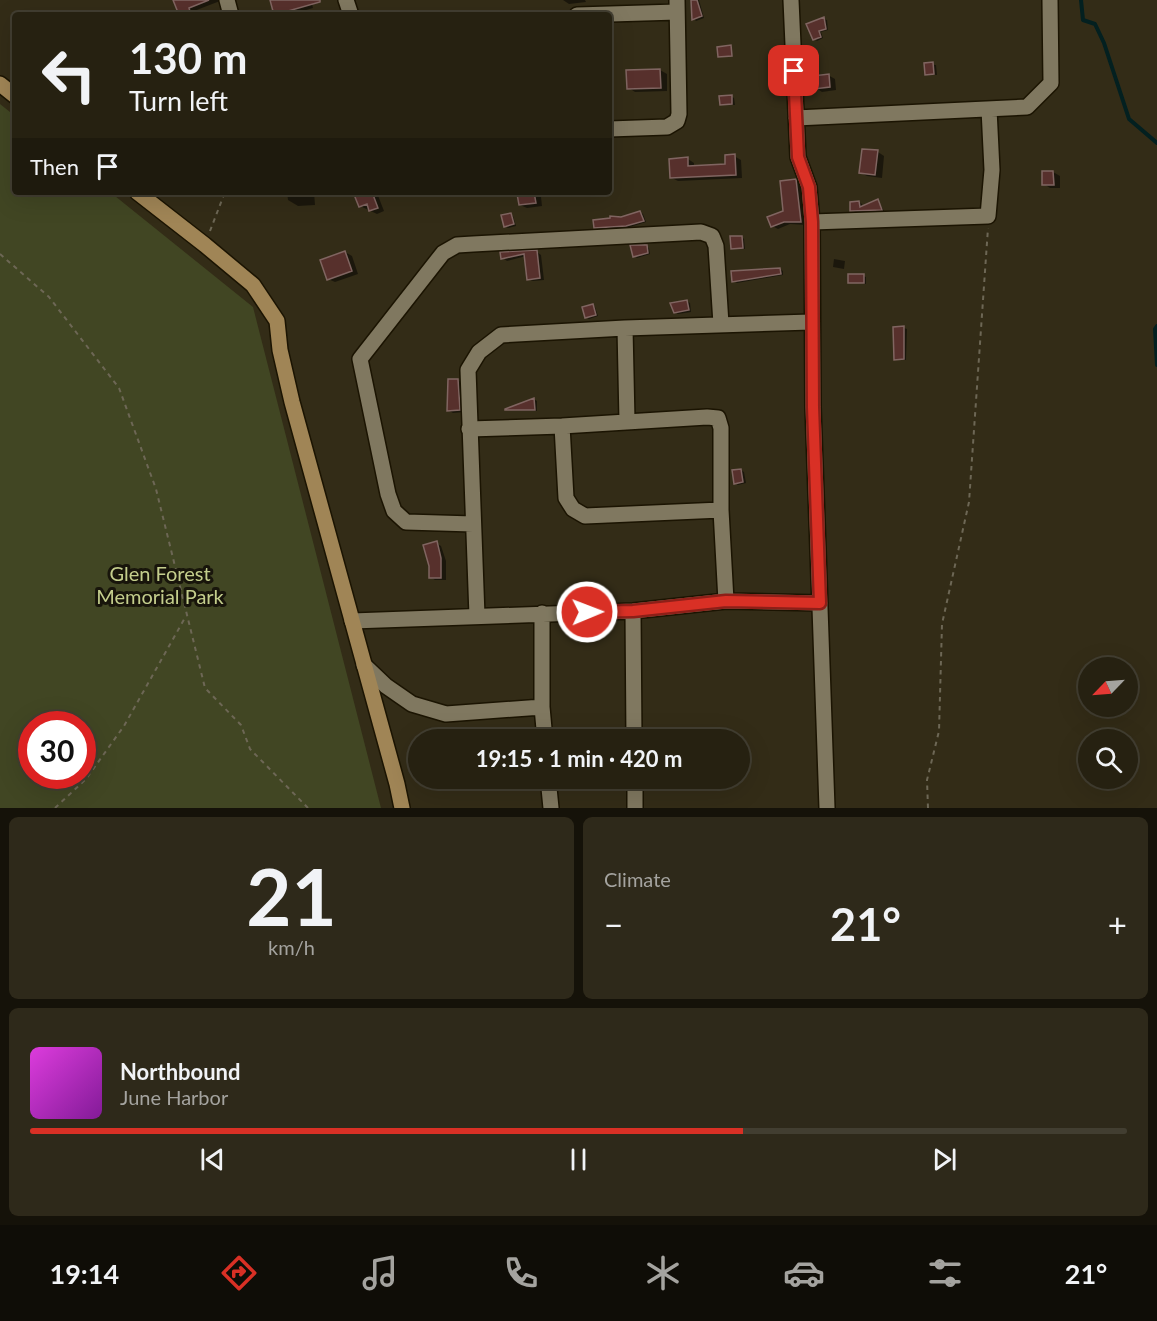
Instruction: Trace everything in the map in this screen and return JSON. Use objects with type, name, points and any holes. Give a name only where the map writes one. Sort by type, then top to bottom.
[{"type":"street","points":[[791,0],[798,157],[809,187],[812,222],[811,322],[827,808]]},
{"type":"street","points":[[796,118],[1027,107],[1051,83],[1050,0]]},
{"type":"street","points":[[610,12],[677,6],[679,114],[677,121],[667,127],[612,129]]},
{"type":"street","points":[[0,84],[12,94]]},
{"type":"street","points":[[812,222],[988,216],[992,170],[989,109]]},
{"type":"street","points":[[141,195],[253,285],[277,321],[280,350],[292,402],[402,808]]},
{"type":"street","points":[[473,524],[406,522],[394,511],[388,494],[360,359],[443,253],[457,245],[465,244],[701,232],[712,236],[716,246],[721,324]]},
{"type":"street","points":[[477,616],[468,370],[479,352],[501,335],[811,322]]},
{"type":"street","points":[[625,328],[627,421]]},
{"type":"street","points":[[469,429],[718,418],[721,428],[721,510],[726,601]]},
{"type":"street","points":[[562,426],[566,498],[573,509],[585,516],[721,510]]},
{"type":"street","points":[[352,621],[633,611],[726,601],[820,603]]},
{"type":"street","points":[[633,611],[634,729]]},
{"type":"street","points":[[542,613],[544,729]]},
{"type":"street","points":[[364,665],[386,686],[412,704],[446,714],[542,707]]},
{"type":"street","points":[[549,789],[550,808]]},
{"type":"street","points":[[635,789],[635,808]]},
{"type":"path","points":[[205,245],[223,195]]},
{"type":"path","points":[[928,808],[927,780],[939,731],[942,624],[969,502],[988,216]]},
{"type":"path","points":[[0,254],[50,297],[119,388],[156,489],[205,688],[241,725],[250,749],[308,808]]},
{"type":"path","points":[[55,808],[86,779],[124,726],[186,614]]},
{"type":"green space","name":"Glen Forest Memorial Park","points":[[0,104],[12,114],[12,195],[114,195],[253,307],[381,808],[0,808]]},
{"type":"building","points":[[173,0],[209,0],[189,8],[190,12],[178,12]]},
{"type":"building","points":[[270,0],[320,0],[320,2],[285,12],[273,12]]},
{"type":"building","points":[[691,0],[697,0],[702,16],[692,20]]},
{"type":"building","points":[[824,17],[826,29],[819,31],[821,37],[813,40],[806,24]]},
{"type":"building","points":[[731,45],[732,56],[718,57],[717,47]]},
{"type":"building","points":[[933,62],[934,74],[925,75],[924,63]]},
{"type":"building","points":[[660,69],[661,88],[627,89],[626,70]]},
{"type":"building","points":[[829,74],[830,87],[814,89],[813,76]]},
{"type":"building","points":[[732,95],[732,104],[720,105],[719,96]]},
{"type":"building","points":[[862,149],[878,150],[875,175],[859,173]]},
{"type":"building","points":[[735,154],[736,175],[670,178],[669,159],[688,157],[688,166],[725,164],[725,155]]},
{"type":"building","points":[[1042,171],[1053,171],[1054,185],[1042,185]]},
{"type":"building","points":[[796,179],[801,222],[784,222],[771,227],[767,217],[783,211],[780,181]]},
{"type":"building","points":[[354,195],[373,195],[378,208],[369,211],[367,204],[359,207]]},
{"type":"building","points":[[517,195],[535,195],[536,203],[519,205]]},
{"type":"building","points":[[878,199],[882,210],[850,211],[850,202],[859,201],[860,207]]},
{"type":"building","points":[[640,211],[644,221],[626,226],[594,228],[593,220],[610,218],[610,216],[621,217]]},
{"type":"building","points":[[511,213],[514,224],[504,227],[501,215]]},
{"type":"building","points":[[730,236],[742,236],[743,248],[731,249]]},
{"type":"building","points":[[630,245],[647,245],[648,253],[633,257]]},
{"type":"building","points":[[537,250],[540,278],[527,280],[524,254],[501,259],[500,252]]},
{"type":"building","points":[[345,251],[352,271],[327,280],[320,260]]},
{"type":"building","points":[[780,268],[781,274],[732,282],[731,271]]},
{"type":"building","points":[[848,274],[864,274],[864,283],[848,283]]},
{"type":"building","points":[[687,300],[689,310],[674,313],[670,303]]},
{"type":"building","points":[[593,304],[596,315],[585,318],[582,307]]},
{"type":"building","points":[[904,326],[904,359],[894,360],[893,327]]},
{"type":"building","points":[[448,379],[458,379],[460,410],[447,411]]},
{"type":"building","points":[[534,398],[535,410],[505,410],[505,409]]},
{"type":"building","points":[[741,469],[743,482],[734,484],[732,470]]},
{"type":"building","points":[[437,541],[441,558],[441,578],[429,578],[429,566],[423,545]]},
{"type":"waterway","points":[[1081,0],[1083,20],[1095,24],[1104,43],[1129,119],[1157,143]]},
{"type":"waterway","points":[[1157,326],[1155,329],[1157,365]]},
{"type":"route","points":[[587,612],[633,611],[726,601],[820,603],[811,322],[812,222],[809,187],[798,157],[794,71]]}]
